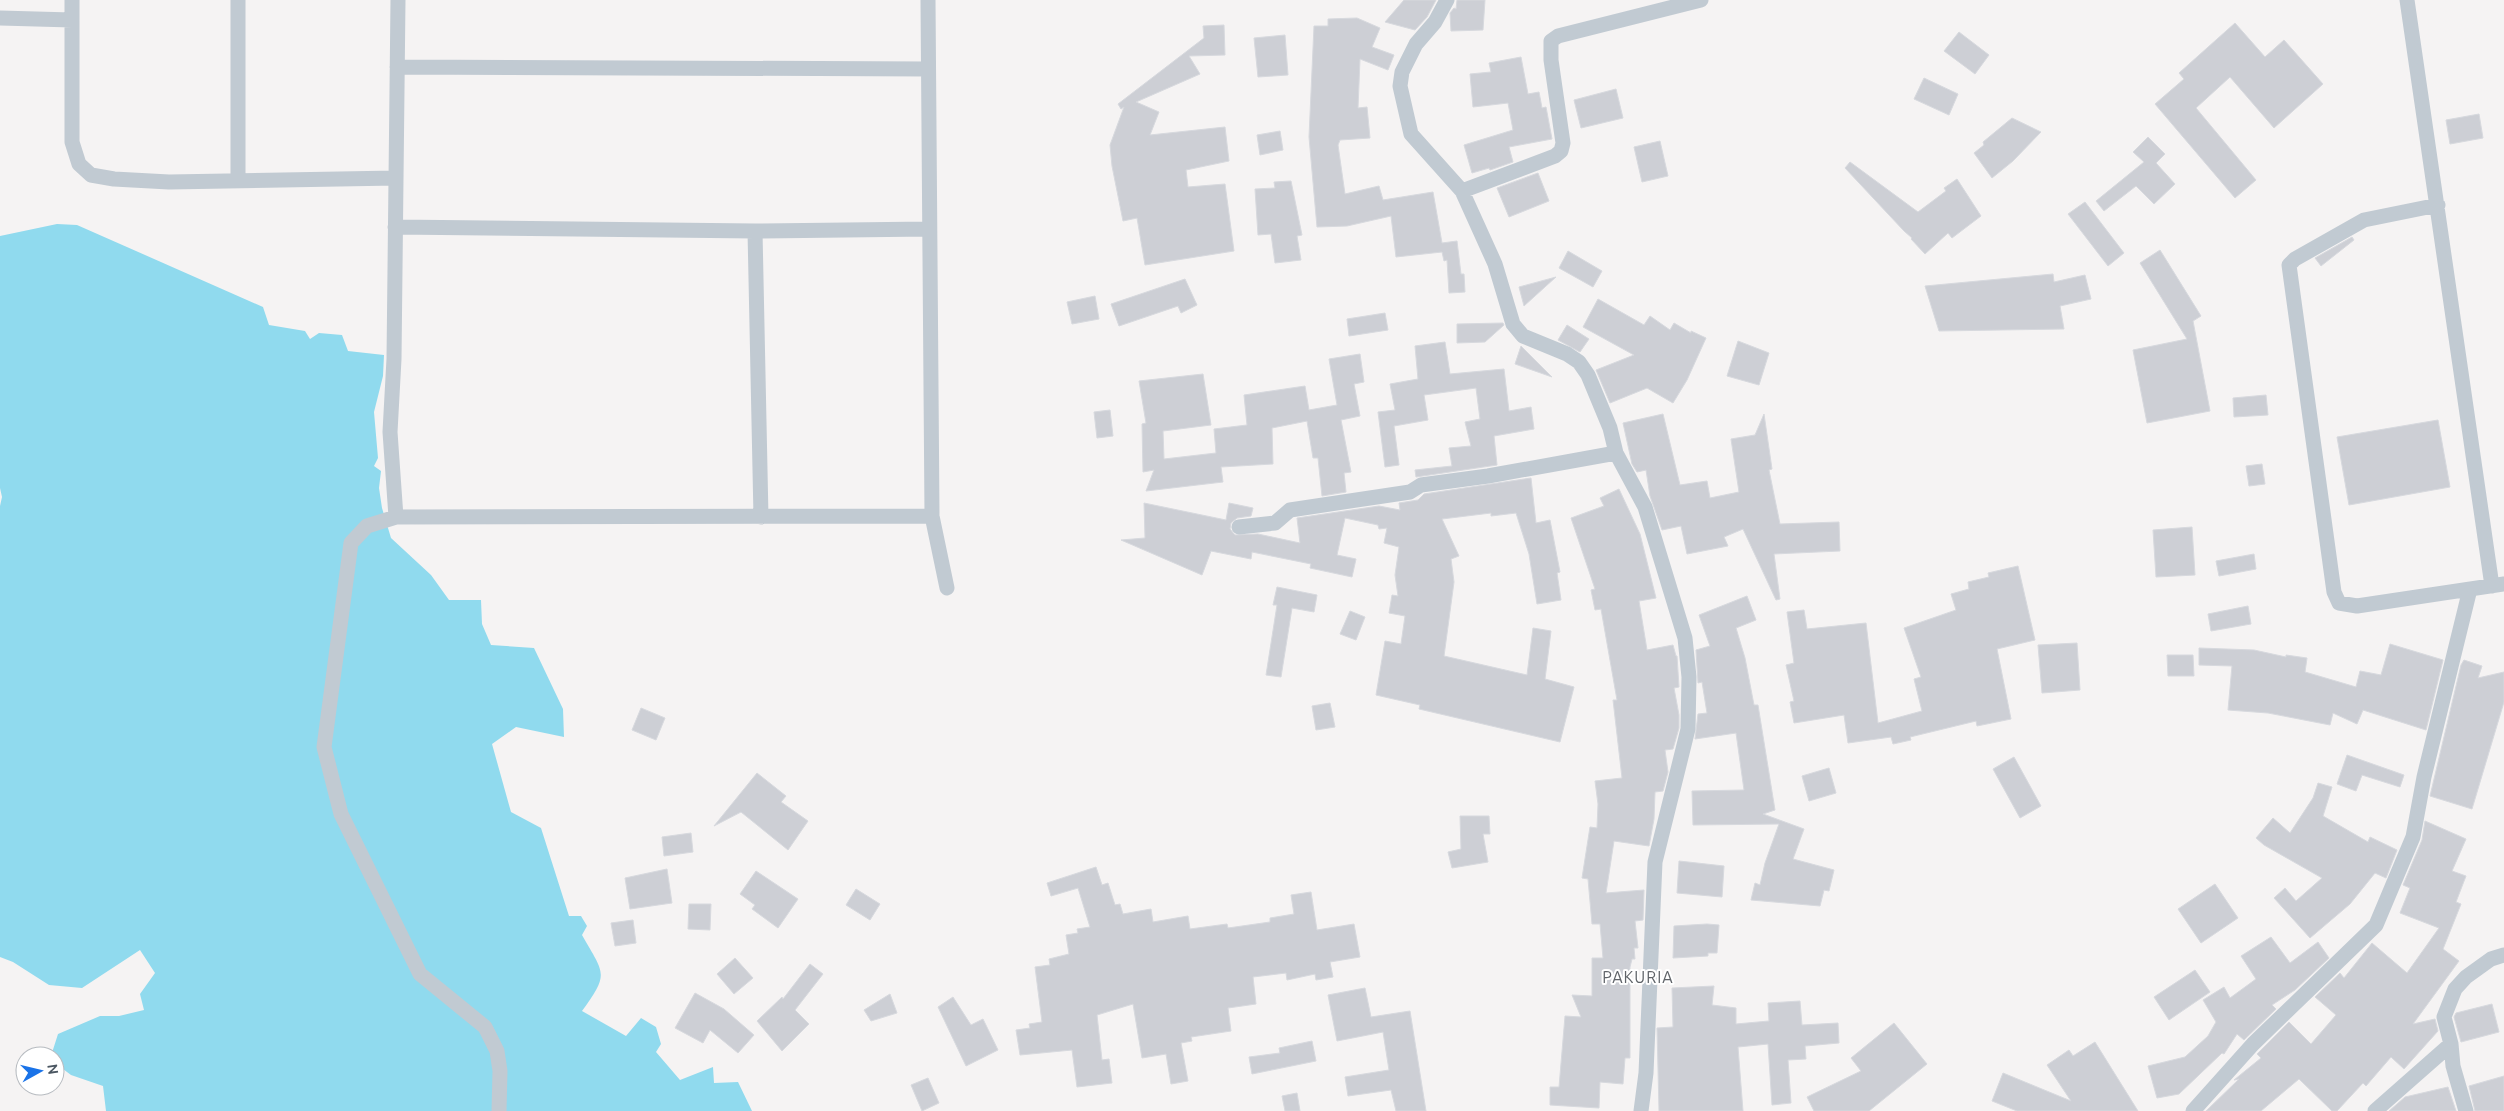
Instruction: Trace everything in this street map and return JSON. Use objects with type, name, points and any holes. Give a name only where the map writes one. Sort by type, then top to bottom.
[{"type":"street","points":[[72,0],[72,142],[80,164],[91,175],[114,179],[169,182],[396,178]]},
{"type":"street","points":[[238,0],[238,180]]},
{"type":"street","points":[[396,517],[390,432],[394,359],[398,0]]},
{"type":"street","points":[[928,0],[932,516],[946,588]]},
{"type":"street","points":[[1447,0],[1435,22],[1416,44],[1402,72],[1400,86],[1411,134],[1462,191],[1496,264],[1513,324],[1523,336],[1568,354],[1579,362],[1588,376],[1610,428],[1616,453],[1645,507],[1685,638],[1689,677],[1688,729],[1655,862],[1646,1073],[1641,1111]]},
{"type":"street","points":[[1462,191],[1555,156],[1561,151],[1563,143],[1551,60],[1551,41],[1558,36],[1701,0]]},
{"type":"street","points":[[2407,0],[2498,585],[2357,606],[2339,603],[2334,592],[2289,265],[2295,259],[2364,220],[2438,205]]},
{"type":"street","points":[[0,18],[72,20]]},
{"type":"street","points":[[397,67],[928,70]]},
{"type":"street","points":[[395,227],[755,231],[929,229]]},
{"type":"street","points":[[755,231],[761,517]]},
{"type":"street","points":[[1239,526],[1275,523],[1290,510],[1410,492],[1421,485],[1488,476],[1616,453]]},
{"type":"street","points":[[499,1111],[500,1071],[497,1051],[485,1027],[420,974],[341,814],[324,747],[351,543],[367,526],[396,517],[932,516]]},
{"type":"street","points":[[2194,1111],[2253,1044],[2376,925],[2412,837],[2424,777],[2470,589]]},
{"type":"street","points":[[2466,1111],[2453,1066],[2451,1044],[2444,1017],[2454,989],[2466,977],[2491,959],[2504,955]]},
{"type":"street","points":[[2375,1111],[2451,1044]]},
{"type":"water","points":[[57,224],[77,225],[263,307],[269,325],[305,331],[310,339],[319,333],[342,335],[348,351],[384,355],[383,376],[374,412],[378,458],[374,466],[381,471],[379,488],[382,508],[391,538],[431,575],[449,600],[481,600],[482,624],[491,645],[534,648],[563,709],[564,737],[516,727],[492,744],[511,812],[541,828],[569,916],[581,916],[587,926],[582,935],[601,973],[597,989],[582,1011],[626,1036],[641,1018],[656,1027],[661,1044],[656,1052],[680,1080],[713,1067],[714,1083],[738,1082],[752,1111],[106,1111],[103,1086],[71,1075],[65,1070],[65,1046],[54,1046],[58,1034],[100,1016],[119,1016],[144,1010],[140,994],[155,973],[140,950],[82,988],[49,985],[13,962],[0,957],[0,506],[2,497],[0,488],[0,236]]},
{"type":"building","points":[[1404,0],[1436,0],[1427,17],[1415,30],[1385,22]]},
{"type":"building","points":[[1457,0],[1485,0],[1483,30],[1451,31],[1450,13],[1454,8],[1456,9]]},
{"type":"building","points":[[1357,18],[1380,28],[1372,47],[1394,55],[1388,70],[1360,59],[1358,108],[1367,107],[1370,138],[1340,140],[1338,145],[1345,194],[1379,186],[1383,200],[1433,192],[1442,243],[1457,241],[1461,274],[1464,274],[1465,292],[1449,293],[1447,260],[1444,261],[1442,252],[1396,257],[1391,216],[1347,226],[1317,227],[1309,137],[1314,26],[1328,26],[1328,19]]},
{"type":"building","points":[[2235,23],[2265,57],[2284,40],[2323,84],[2274,128],[2230,77],[2196,108],[2256,180],[2235,198],[2155,104],[2184,79],[2179,73]]},
{"type":"building","points":[[1224,25],[1225,55],[1189,56],[1200,74],[1136,102],[1159,112],[1150,135],[1225,127],[1229,161],[1186,170],[1188,187],[1225,184],[1234,251],[1145,265],[1137,218],[1123,221],[1112,166],[1110,145],[1124,107],[1121,109],[1118,104],[1204,38],[1203,26]]},
{"type":"building","points":[[1959,32],[1989,55],[1975,74],[1944,51]]},
{"type":"building","points":[[1285,35],[1288,75],[1258,77],[1254,38]]},
{"type":"building","points":[[1521,57],[1528,94],[1539,92],[1542,108],[1546,107],[1552,139],[1509,147],[1513,162],[1490,170],[1489,168],[1472,173],[1464,145],[1513,130],[1508,103],[1473,107],[1470,74],[1491,72],[1489,63]]},
{"type":"building","points":[[1924,78],[1958,94],[1949,115],[1914,99]]},
{"type":"building","points":[[1616,89],[1623,118],[1581,128],[1574,100]]},
{"type":"building","points":[[2479,114],[2483,138],[2450,144],[2446,120]]},
{"type":"building","points":[[2012,118],[2041,132],[2013,161],[1992,178],[1974,153],[1984,145],[1983,142]]},
{"type":"building","points":[[1280,131],[1283,150],[1260,155],[1257,135]]},
{"type":"building","points":[[2148,137],[2165,154],[2156,163],[2175,184],[2154,204],[2136,186],[2104,211],[2096,201],[2144,162],[2133,152]]},
{"type":"building","points":[[1660,141],[1668,176],[1642,182],[1634,147]]},
{"type":"building","points":[[1850,162],[1918,212],[1946,191],[1944,188],[1957,179],[1981,216],[1952,238],[1948,233],[1925,254],[1845,168]]},
{"type":"building","points":[[1538,173],[1549,201],[1509,217],[1497,188]]},
{"type":"building","points":[[1291,181],[1302,235],[1297,236],[1301,260],[1275,263],[1271,234],[1258,235],[1255,189],[1275,188],[1274,182]]},
{"type":"building","points":[[2085,202],[2124,253],[2108,266],[2068,214]]},
{"type":"building","points":[[2352,237],[2354,240],[2321,266],[2315,258]]},
{"type":"building","points":[[2160,250],[2201,316],[2193,321],[2210,411],[2147,423],[2133,350],[2187,339],[2140,263]]},
{"type":"building","points":[[1568,251],[1602,271],[1593,287],[1559,268]]},
{"type":"building","points":[[2053,274],[2054,282],[2085,275],[2091,299],[2060,306],[2064,329],[1939,331],[1925,286]]},
{"type":"building","points":[[1556,277],[1524,306],[1519,287]]},
{"type":"building","points":[[1185,279],[1197,305],[1181,313],[1178,306],[1119,326],[1111,304]]},
{"type":"building","points":[[1095,296],[1099,319],[1072,324],[1067,302]]},
{"type":"building","points":[[1598,299],[1644,325],[1650,316],[1670,330],[1674,323],[1691,333],[1691,331],[1706,338],[1687,380],[1673,403],[1647,388],[1610,403],[1596,370],[1634,355],[1583,327]]},
{"type":"building","points":[[1385,313],[1388,330],[1349,336],[1347,319]]},
{"type":"building","points":[[1503,323],[1504,325],[1485,342],[1457,343],[1457,324]]},
{"type":"building","points":[[1567,325],[1589,339],[1580,352],[1558,340]]},
{"type":"building","points":[[1738,341],[1769,353],[1759,385],[1727,376]]},
{"type":"building","points":[[1445,342],[1450,374],[1504,369],[1509,411],[1531,407],[1534,429],[1494,436],[1497,465],[1416,477],[1415,470],[1452,466],[1449,448],[1471,446],[1465,422],[1480,419],[1476,388],[1424,395],[1428,420],[1394,426],[1399,465],[1385,467],[1378,412],[1395,410],[1390,384],[1418,379],[1415,346]]},
{"type":"building","points":[[1521,346],[1552,377],[1515,364]]},
{"type":"building","points":[[1360,354],[1364,382],[1354,384],[1360,416],[1341,420],[1351,472],[1344,473],[1346,492],[1322,496],[1318,458],[1313,458],[1307,421],[1272,428],[1273,464],[1221,467],[1223,482],[1146,491],[1154,470],[1143,472],[1142,424],[1146,423],[1139,381],[1203,374],[1211,425],[1163,431],[1164,459],[1216,453],[1214,429],[1247,425],[1244,395],[1305,386],[1309,410],[1337,405],[1329,359]]},
{"type":"building","points":[[2266,395],[2268,415],[2234,417],[2233,398]]},
{"type":"building","points":[[1110,410],[1113,436],[1097,438],[1094,412]]},
{"type":"building","points":[[1663,414],[1680,485],[1707,481],[1710,498],[1739,492],[1731,439],[1755,435],[1764,414],[1772,469],[1769,470],[1780,524],[1839,522],[1840,551],[1774,554],[1780,599],[1776,600],[1743,529],[1724,537],[1728,546],[1687,554],[1681,526],[1662,530],[1650,496],[1646,470],[1637,472],[1632,464],[1623,423]]},
{"type":"building","points":[[2438,420],[2450,487],[2349,505],[2337,437]]},
{"type":"building","points":[[2262,464],[2265,484],[2249,486],[2246,466]]},
{"type":"building","points":[[1531,478],[1536,523],[1550,520],[1560,572],[1557,573],[1561,600],[1537,604],[1529,554],[1516,513],[1491,516],[1491,513],[1442,519],[1459,556],[1451,559],[1454,582],[1444,656],[1527,675],[1533,628],[1551,631],[1545,679],[1574,687],[1560,742],[1419,709],[1420,705],[1376,695],[1385,641],[1401,644],[1405,616],[1389,613],[1392,595],[1398,596],[1395,575],[1399,547],[1384,543],[1387,528],[1379,529],[1378,525],[1345,518],[1337,555],[1356,559],[1352,577],[1310,568],[1311,564],[1252,552],[1251,559],[1211,551],[1202,575],[1121,540],[1145,538],[1144,503],[1226,520],[1229,503],[1253,508],[1251,516],[1237,518],[1231,523],[1230,529],[1235,535],[1258,534],[1300,543],[1297,518],[1379,506],[1400,510],[1399,503],[1418,500],[1424,494]]},
{"type":"building","points":[[1619,489],[1640,534],[1656,598],[1639,601],[1647,650],[1673,645],[1677,656],[1679,687],[1674,688],[1679,715],[1679,728],[1673,749],[1665,750],[1668,772],[1663,791],[1655,792],[1654,819],[1649,846],[1614,841],[1606,893],[1644,890],[1643,920],[1635,921],[1638,948],[1634,948],[1635,959],[1632,959],[1630,967],[1630,1058],[1625,1058],[1623,1084],[1600,1082],[1599,1108],[1550,1105],[1550,1087],[1559,1087],[1565,1016],[1581,1017],[1572,995],[1592,996],[1592,958],[1603,958],[1600,924],[1592,924],[1588,879],[1582,878],[1590,827],[1597,828],[1598,804],[1595,781],[1622,778],[1613,700],[1617,700],[1601,609],[1595,610],[1591,590],[1595,589],[1571,518],[1604,506],[1600,498]]},
{"type":"building","points":[[2192,527],[2195,575],[2156,577],[2153,530]]},
{"type":"building","points":[[2254,554],[2256,569],[2219,576],[2216,561]]},
{"type":"building","points":[[2018,566],[2035,640],[1997,649],[2011,719],[1977,726],[1976,721],[1910,737],[1911,740],[1893,744],[1891,737],[1848,743],[1844,715],[1794,723],[1790,702],[1794,701],[1786,665],[1794,663],[1787,612],[1804,610],[1807,629],[1866,623],[1878,723],[1922,711],[1914,679],[1921,677],[1904,628],[1956,610],[1951,594],[1969,589],[1968,582],[1989,577],[1988,573]]},
{"type":"building","points":[[1277,587],[1317,595],[1314,612],[1292,608],[1281,677],[1266,675],[1277,605],[1273,605]]},
{"type":"building","points":[[1747,596],[1756,620],[1736,628],[1745,658],[1754,705],[1758,705],[1775,810],[1763,814],[1804,829],[1793,859],[1834,870],[1829,891],[1824,890],[1820,906],[1751,900],[1755,883],[1760,885],[1765,863],[1779,824],[1693,825],[1692,791],[1744,790],[1736,733],[1695,739],[1698,714],[1707,713],[1702,682],[1698,683],[1696,650],[1710,646],[1699,615]]},
{"type":"building","points":[[2248,606],[2251,624],[2211,631],[2208,614]]},
{"type":"building","points":[[1350,611],[1365,617],[1356,640],[1340,634]]},
{"type":"building","points":[[2077,643],[2080,690],[2042,693],[2038,645]]},
{"type":"building","points":[[2390,644],[2443,660],[2426,730],[2363,710],[2357,724],[2333,713],[2330,725],[2268,713],[2228,710],[2232,666],[2199,665],[2199,648],[2254,650],[2286,657],[2286,655],[2307,658],[2305,672],[2356,687],[2360,671],[2381,675]]},
{"type":"building","points":[[2167,655],[2193,655],[2194,676],[2168,676]]},
{"type":"building","points":[[2464,660],[2482,666],[2478,678],[2504,672],[2504,702],[2472,809],[2430,796],[2461,665]]},
{"type":"building","points":[[1330,703],[1335,727],[1316,730],[1312,706]]},
{"type":"building","points":[[641,708],[665,718],[656,740],[632,730]]},
{"type":"building","points":[[2347,755],[2404,775],[2400,787],[2362,775],[2356,791],[2337,784]]},
{"type":"building","points":[[2014,757],[2041,806],[2020,818],[1993,769]]},
{"type":"building","points":[[1829,768],[1836,793],[1809,801],[1802,776]]},
{"type":"building","points":[[757,773],[786,796],[781,802],[808,821],[788,850],[741,812],[714,826]]},
{"type":"building","points":[[2318,783],[2332,787],[2323,816],[2368,842],[2370,837],[2397,850],[2386,878],[2375,873],[2350,904],[2310,938],[2274,898],[2285,888],[2296,901],[2322,878],[2264,845],[2256,838],[2273,818],[2290,833],[2313,798]]},
{"type":"building","points":[[1460,816],[1489,816],[1490,834],[1483,834],[1488,862],[1452,868],[1448,852],[1461,849]]},
{"type":"building","points":[[2425,821],[2466,839],[2452,871],[2466,876],[2456,902],[2461,904],[2443,949],[2459,961],[2413,1024],[2435,1019],[2438,1031],[2404,1069],[2391,1057],[2366,1086],[2363,1083],[2337,1111],[2332,1111],[2299,1079],[2261,1111],[2206,1111],[2239,1079],[2234,1080],[2261,1058],[2257,1054],[2289,1022],[2311,1044],[2336,1015],[2315,997],[2340,973],[2344,978],[2372,943],[2407,973],[2439,928],[2400,913],[2410,888],[2403,885],[2422,840]]},
{"type":"building","points":[[691,833],[693,852],[664,856],[662,837]]},
{"type":"building","points":[[1679,861],[1724,866],[1722,897],[1677,893]]},
{"type":"building","points":[[1096,867],[1102,885],[1108,883],[1115,905],[1120,904],[1123,914],[1151,909],[1153,922],[1188,916],[1190,929],[1227,924],[1228,928],[1270,922],[1270,918],[1294,914],[1291,895],[1311,892],[1317,930],[1354,924],[1360,957],[1330,962],[1333,977],[1316,980],[1315,974],[1287,980],[1286,973],[1253,977],[1256,1004],[1228,1008],[1231,1031],[1191,1037],[1192,1041],[1181,1043],[1188,1081],[1171,1084],[1166,1054],[1142,1058],[1133,1004],[1097,1015],[1102,1060],[1109,1059],[1112,1083],[1077,1087],[1072,1050],[1020,1055],[1016,1030],[1030,1028],[1029,1024],[1042,1022],[1035,967],[1050,965],[1049,959],[1069,954],[1066,935],[1078,933],[1077,929],[1090,927],[1078,888],[1051,896],[1047,883]]},
{"type":"building","points":[[667,869],[672,903],[630,909],[625,878]]},
{"type":"building","points":[[756,871],[798,899],[778,928],[752,909],[755,905],[740,894]]},
{"type":"building","points":[[2215,884],[2238,918],[2201,943],[2178,909]]},
{"type":"building","points":[[856,889],[880,904],[870,920],[846,905]]},
{"type":"building","points":[[689,904],[711,904],[710,930],[688,929]]},
{"type":"building","points":[[633,920],[636,943],[615,946],[611,923]]},
{"type":"building","points":[[1719,925],[1717,953],[1708,953],[1708,956],[1673,958],[1674,926]]},
{"type":"building","points":[[2271,937],[2290,963],[2318,942],[2329,958],[2295,990],[2272,1005],[2276,1009],[2244,1040],[2237,1034],[2224,1054],[2222,1053],[2179,1094],[2157,1098],[2148,1066],[2185,1057],[2208,1036],[2216,1022],[2203,1000],[2224,987],[2230,998],[2256,979],[2241,956]]},
{"type":"building","points":[[735,958],[753,978],[734,994],[717,974]]},
{"type":"building","points":[[810,964],[823,974],[795,1010],[809,1024],[782,1051],[757,1021],[782,997],[783,999]]},
{"type":"building","points":[[2195,970],[2210,992],[2169,1020],[2154,997]]},
{"type":"building","points":[[1714,986],[1712,1005],[1736,1008],[1736,1024],[1769,1021],[1768,1003],[1800,1001],[1802,1025],[1838,1023],[1839,1043],[1805,1046],[1806,1059],[1788,1060],[1791,1103],[1772,1105],[1768,1044],[1738,1047],[1743,1111],[1659,1111],[1657,1028],[1673,1027],[1672,988]]},
{"type":"building","points":[[1365,988],[1371,1017],[1410,1011],[1426,1111],[1396,1111],[1391,1090],[1348,1096],[1345,1077],[1389,1070],[1383,1032],[1337,1041],[1328,995]]},
{"type":"building","points":[[695,993],[724,1009],[754,1035],[738,1053],[710,1030],[703,1043],[675,1028]]},
{"type":"building","points":[[890,994],[897,1013],[871,1021],[864,1010]]},
{"type":"building","points":[[953,997],[971,1025],[983,1019],[998,1050],[966,1066],[938,1007]]},
{"type":"building","points":[[2492,1004],[2499,1032],[2461,1042],[2454,1017],[2456,1013]]},
{"type":"building","points":[[1894,1023],[1927,1064],[1869,1111],[1814,1111],[1807,1097],[1861,1071],[1851,1058]]},
{"type":"building","points":[[1312,1041],[1316,1061],[1252,1074],[1249,1057],[1280,1053],[1279,1048]]},
{"type":"building","points":[[2095,1042],[2138,1111],[2017,1111],[1992,1101],[2003,1073],[2071,1101],[2047,1065],[2069,1050],[2073,1056]]},
{"type":"building","points":[[2504,1076],[2504,1111],[2475,1111],[2469,1086]]},
{"type":"building","points":[[928,1078],[939,1103],[922,1111],[911,1085]]},
{"type":"building","points":[[2448,1087],[2456,1111],[2389,1111],[2405,1097]]},
{"type":"building","points":[[1297,1093],[1300,1111],[1285,1111],[1282,1096]]},
{"type":"district","name":"PAKURIA","points":[[1638,977]]}]
